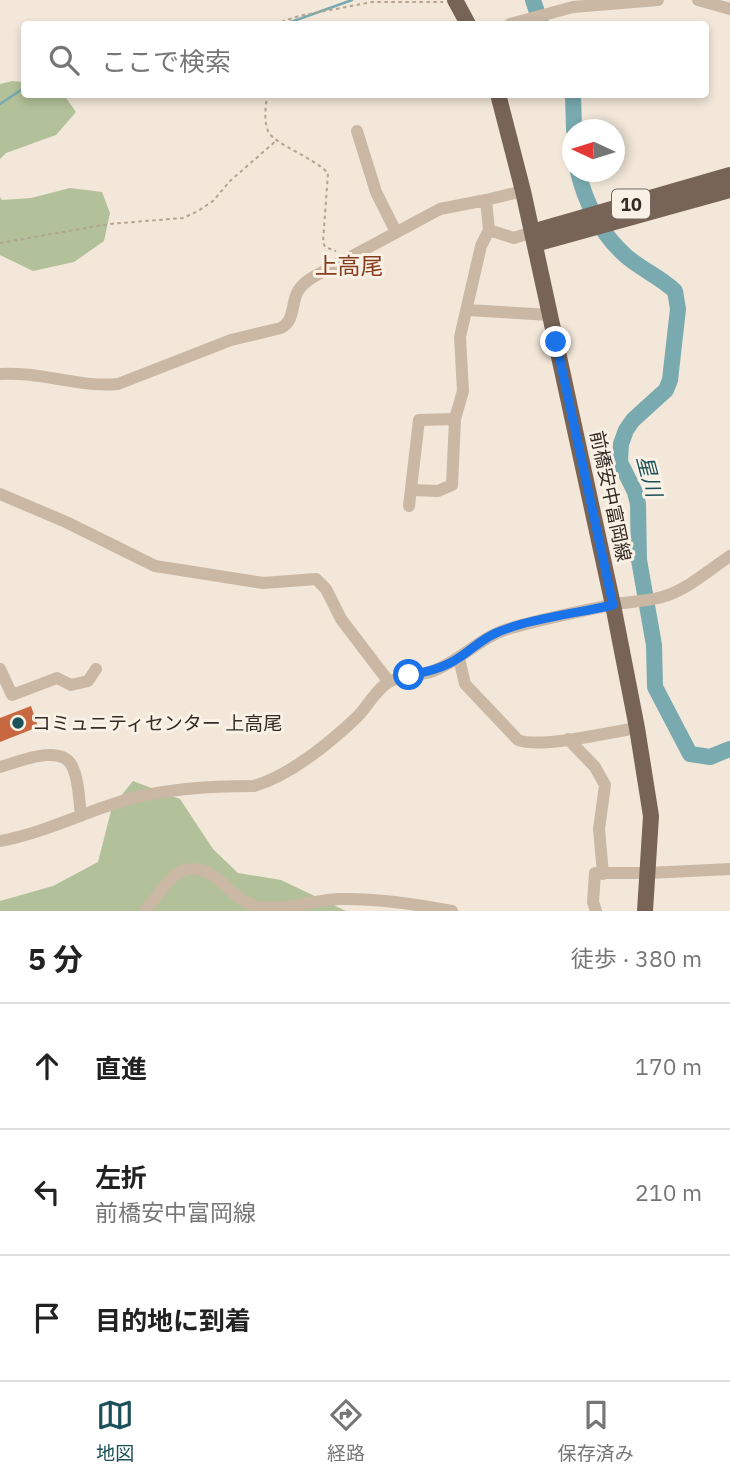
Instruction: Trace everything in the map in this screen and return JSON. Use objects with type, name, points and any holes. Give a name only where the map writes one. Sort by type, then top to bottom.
[{"type":"main road","points":[[455,1],[466,21]]},
{"type":"main road","name":"前橋安中富岡線","points":[[499,98],[523,191],[637,728],[651,816],[645,911]]},
{"type":"main road","name":"10","points":[[533,238],[730,175]]},
{"type":"main road","name":"10","points":[[533,238],[730,190]]},
{"type":"street","points":[[520,21],[574,4],[657,0]]},
{"type":"street","points":[[698,0],[730,9]]},
{"type":"street","points":[[358,131],[376,192],[396,232]]},
{"type":"street","points":[[0,373],[36,375],[105,385],[128,381],[231,340],[287,325],[296,294],[304,283],[440,209],[523,191]]},
{"type":"street","points":[[411,490],[438,491],[452,485],[454,419],[463,391],[460,337],[481,246],[489,230],[486,201]]},
{"type":"street","points":[[489,230],[514,237],[533,238]]},
{"type":"street","points":[[467,310],[550,315]]},
{"type":"street","points":[[409,506],[419,420],[454,419]]},
{"type":"street","points":[[0,494],[66,522],[155,566],[263,583],[316,579],[326,589],[341,619],[389,682]]},
{"type":"street","points":[[0,841],[23,837],[154,793],[254,786],[266,782],[316,751],[356,718],[389,682],[409,675],[431,672],[504,630],[613,605],[663,597],[684,587],[730,555]]},
{"type":"street","points":[[459,657],[465,684],[518,740],[525,743],[637,728]]},
{"type":"street","points":[[0,669],[12,695]]},
{"type":"street","points":[[0,702],[57,678],[71,685],[88,681],[96,669]]},
{"type":"street","points":[[568,739],[595,767],[605,785],[599,829],[604,874]]},
{"type":"street","points":[[0,767],[46,755],[60,755],[74,768],[81,816]]},
{"type":"street","points":[[145,911],[171,879],[180,871],[192,869],[202,870],[213,876],[243,903],[259,907],[277,908],[341,899],[452,911]]},
{"type":"street","points":[[596,911],[593,902],[595,873],[730,869]]},
{"type":"path","points":[[284,21],[372,2],[455,1]]},
{"type":"path","points":[[267,98],[265,116],[269,132],[277,140],[320,164],[328,173],[323,242],[325,247],[354,256]]},
{"type":"path","points":[[0,243],[108,224],[183,218],[213,201],[230,181],[277,140]]},
{"type":"green space","points":[[21,82],[21,98],[66,98],[76,112],[56,135],[6,153],[0,159],[0,84]]},
{"type":"green space","points":[[70,188],[102,192],[110,213],[104,241],[74,262],[33,271],[0,255],[0,197],[2,200],[31,198]]},
{"type":"green space","points":[[133,781],[180,799],[213,849],[238,873],[281,880],[346,911],[0,911],[0,901],[53,886],[98,862],[112,807]]},
{"type":"building","name":"コミュニティセンター 上高尾","points":[[31,706],[38,727],[0,742],[0,718]]},
{"type":"waterway","points":[[294,21],[352,0]]},
{"type":"waterway","name":"星川","points":[[533,0],[540,21]]},
{"type":"waterway","points":[[0,104],[21,90]]},
{"type":"waterway","name":"星川","points":[[573,98],[574,119]]},
{"type":"waterway","name":"星川","points":[[581,182],[590,207],[609,238],[632,261],[675,291],[678,309],[670,380],[666,390],[633,420],[626,430],[621,444],[620,462],[638,504],[639,560],[654,645],[655,687],[690,754],[710,757],[730,749]]},
{"type":"place","name":"コミュニティセンター 上高尾","points":[[18,723]]},
{"type":"district","name":"上高尾","points":[[349,265]]},
{"type":"route","points":[[409,675],[431,672],[495,633],[512,627],[613,605],[556,342]]}]
